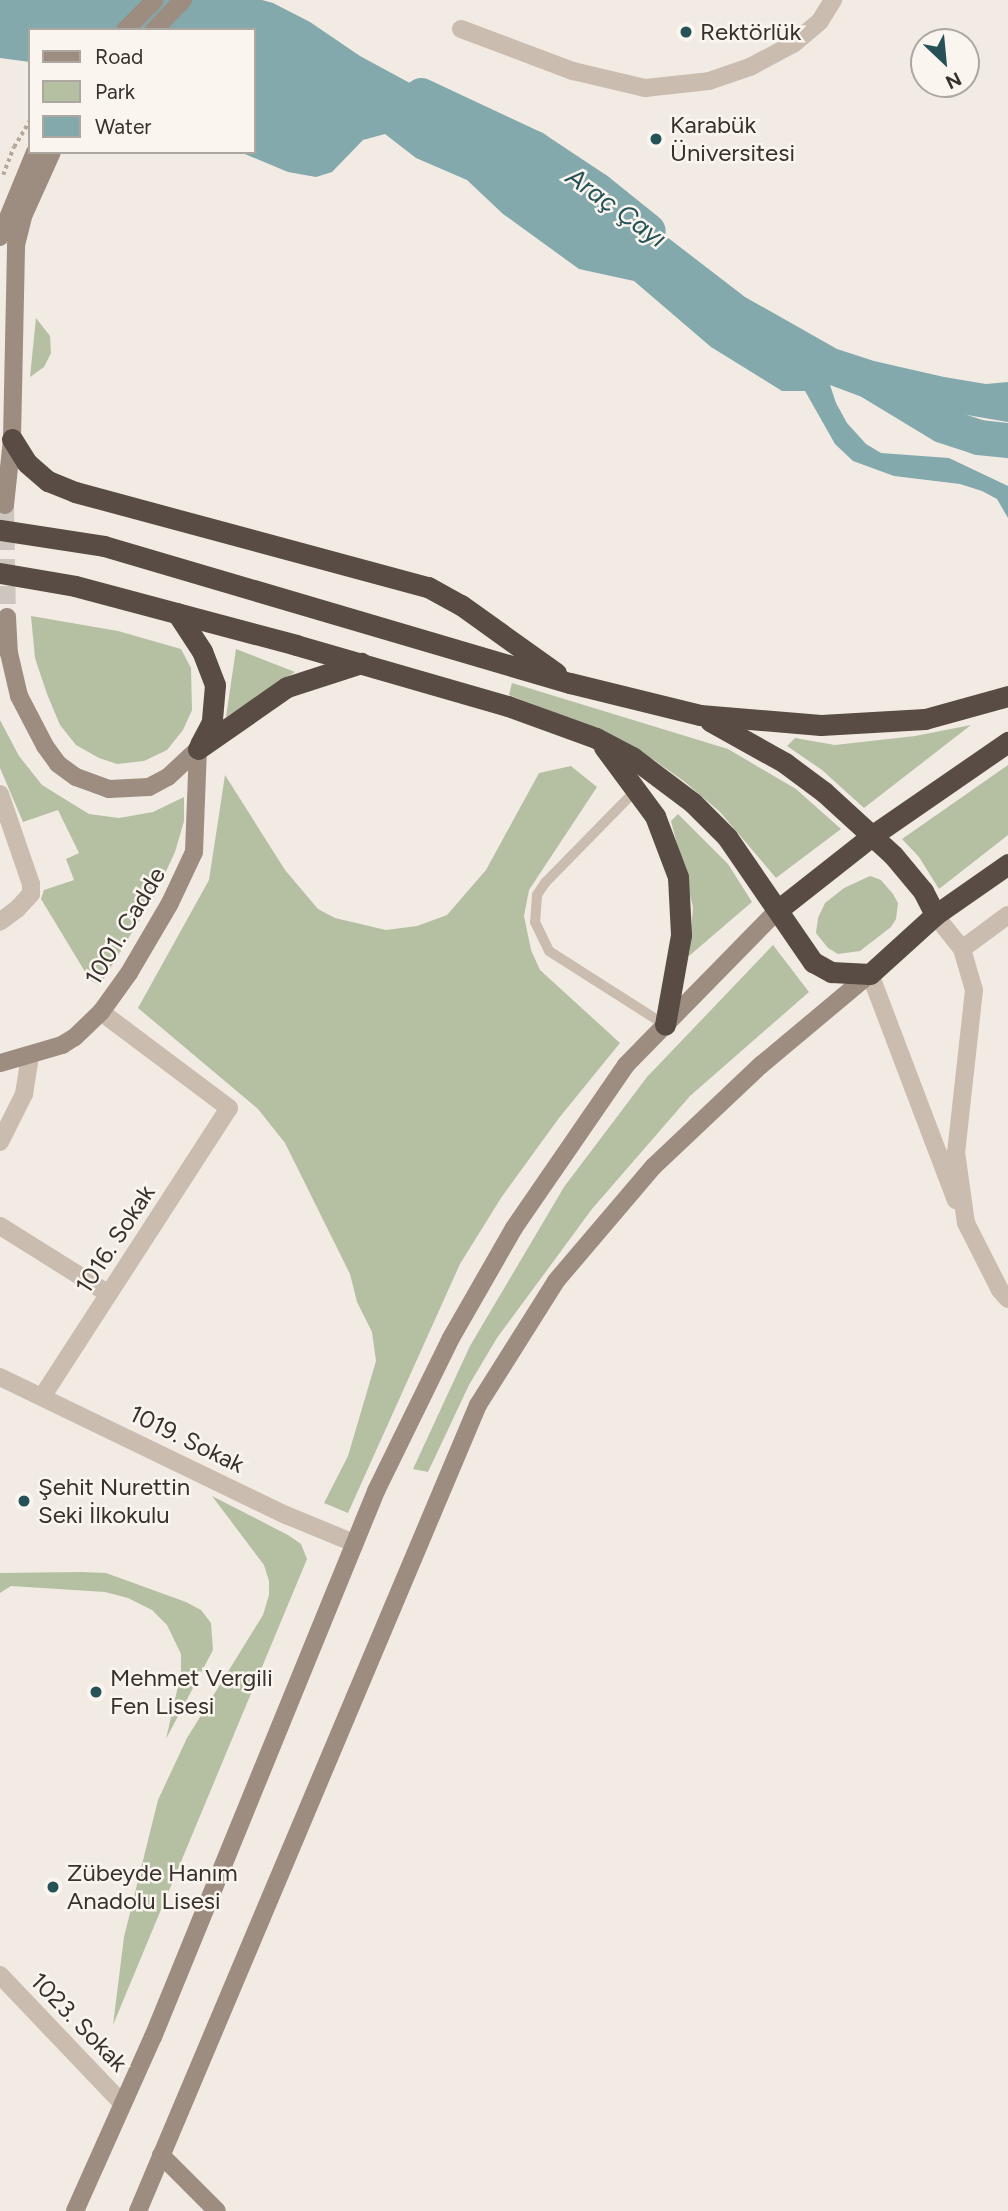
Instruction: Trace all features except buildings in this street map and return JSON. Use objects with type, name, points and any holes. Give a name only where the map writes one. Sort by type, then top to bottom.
[{"type":"highway","points":[[6,439],[27,463],[48,481],[75,492],[428,587],[461,606],[570,683]]},
{"type":"highway","points":[[0,530],[104,546],[570,683],[700,715],[785,724],[925,719],[1008,696]]},
{"type":"highway","points":[[0,573],[75,586],[361,663],[508,706],[596,737],[632,757],[694,803],[727,837],[813,962],[831,972],[870,974],[935,915],[1008,863]]},
{"type":"highway","points":[[177,613],[202,651],[215,685],[212,722],[198,749]]},
{"type":"highway","points":[[198,749],[287,687],[361,663]]},
{"type":"highway","points":[[700,715],[785,763],[824,792],[873,835],[923,891],[935,915]]},
{"type":"highway","points":[[596,737],[655,816],[678,877],[681,935],[665,1025]]},
{"type":"highway","points":[[779,909],[873,835],[1008,742]]},
{"type":"main road","points":[[127,28],[155,0]]},
{"type":"main road","points":[[155,28],[183,0]]},
{"type":"main road","points":[[0,485],[5,505],[6,439],[18,298],[8,241],[34,154]]},
{"type":"main road","points":[[8,241],[24,214],[51,154]]},
{"type":"main road","points":[[7,617],[9,653],[19,696],[45,746],[58,764],[76,777],[90,785],[108,789],[149,787],[168,777],[198,749]]},
{"type":"main road","name":"1001. Cadde","points":[[0,1063],[62,1045],[101,1012],[156,926],[194,852],[198,749]]},
{"type":"main road","points":[[75,2211],[123,2104],[354,1543],[451,1338],[514,1228],[626,1065],[779,909]]},
{"type":"main road","points":[[138,2211],[478,1405],[556,1281],[653,1167],[761,1065],[870,974]]},
{"type":"main road","points":[[161,2155],[217,2211]]},
{"type":"street","points":[[461,29],[573,71],[645,88],[709,80],[750,67],[793,44],[820,21],[834,0]]},
{"type":"street","points":[[0,794],[31,884],[31,894],[18,909],[0,922]]},
{"type":"street","points":[[935,915],[962,948],[974,990],[956,1152],[966,1223]]},
{"type":"street","points":[[962,948],[1008,915]]},
{"type":"street","points":[[870,974],[936,1152],[966,1223],[1000,1290],[1008,1299]]},
{"type":"street","name":"1016. Sokak","points":[[42,1397],[229,1108],[101,1012]]},
{"type":"street","points":[[0,1142],[24,1094],[30,1055]]},
{"type":"street","points":[[0,1226],[109,1294]]},
{"type":"street","name":"1019. Sokak","points":[[0,1377],[286,1516],[354,1543]]},
{"type":"street","name":"1023. Sokak","points":[[0,1975],[123,2104]]},
{"type":"lane","points":[[637,789],[545,883],[537,895],[535,922],[549,951],[665,1025]]},
{"type":"green space","points":[[36,318],[50,336],[51,353],[44,367],[30,377]]},
{"type":"green space","points":[[31,616],[118,631],[181,649],[191,668],[192,710],[183,730],[167,750],[144,761],[117,764],[99,758],[76,745],[60,725],[47,694],[35,658]]},
{"type":"green space","points":[[236,649],[295,672],[226,717]]},
{"type":"green space","points":[[512,683],[728,749],[796,789],[841,829],[776,878],[720,812],[685,782],[654,760],[585,724],[509,695]]},
{"type":"green space","points":[[0,720],[19,756],[42,785],[89,814],[119,818],[153,812],[184,797],[184,821],[175,852],[156,893],[100,985],[90,980],[41,899],[44,890],[74,880],[66,859],[79,853],[58,810],[23,822],[0,768]]},
{"type":"green space","points":[[971,725],[864,808],[822,770],[787,746],[795,738],[835,745],[915,736]]},
{"type":"green space","points":[[1008,765],[1008,835],[939,889],[919,857],[902,839]]},
{"type":"green space","points":[[571,766],[597,787],[529,890],[524,916],[531,950],[540,970],[620,1043],[559,1118],[501,1198],[460,1264],[348,1513],[324,1503],[348,1456],[376,1361],[372,1332],[357,1302],[350,1274],[285,1143],[258,1109],[138,1008],[209,880],[225,775],[285,870],[318,909],[335,918],[386,930],[417,926],[447,915],[486,870],[539,773]]},
{"type":"green space","points":[[678,814],[728,864],[752,902],[689,956],[693,907],[671,821]]},
{"type":"green space","points":[[870,876],[881,880],[893,894],[898,903],[896,919],[891,927],[860,951],[838,954],[828,948],[816,933],[818,918],[825,903],[844,888]]},
{"type":"green space","points":[[773,945],[809,992],[690,1096],[592,1209],[497,1338],[469,1385],[428,1472],[413,1469],[470,1346],[564,1187],[647,1077]]},
{"type":"green space","points":[[212,1496],[288,1535],[301,1544],[307,1559],[113,2025],[124,1937],[158,1800],[187,1738],[263,1615],[269,1595],[269,1581],[264,1565]]},
{"type":"green space","points":[[0,1573],[106,1573],[186,1602],[201,1610],[211,1623],[213,1650],[166,1739],[181,1673],[181,1654],[167,1625],[152,1610],[128,1598],[105,1592],[11,1586],[0,1593]]},
{"type":"water","points":[[0,0],[262,0],[273,3],[310,22],[360,56],[530,148],[667,237],[745,297],[837,349],[874,361],[944,377],[986,384],[1008,382],[1008,422],[862,397],[830,385],[847,423],[866,444],[881,453],[949,458],[1008,486],[1008,518],[997,499],[982,491],[960,484],[894,476],[853,461],[835,444],[805,391],[782,391],[711,347],[634,281],[579,269],[503,214],[467,180],[416,158],[385,134],[363,140],[332,172],[316,177],[288,172],[245,154],[256,154],[256,28],[28,28],[28,62],[0,58]]},
{"type":"waterway","name":"Araç Çayı","points":[[421,95],[534,148],[597,190],[648,231]]},
{"type":"waterway","name":"Araç Çayı","points":[[871,382],[942,425],[978,437],[1008,440]]},
{"type":"tunnel","points":[[5,505],[7,617]]},
{"type":"place","name":"Rektörlük","points":[[686,32]]},
{"type":"place","name":"Karabük Üniversitesi","points":[[656,139]]},
{"type":"place","name":"Şehit Nurettin Seki İlkokulu","points":[[24,1501]]},
{"type":"place","name":"Mehmet Vergili Fen Lisesi","points":[[96,1692]]},
{"type":"place","name":"Zübeyde Hanım Anadolu Lisesi","points":[[53,1887]]}]
